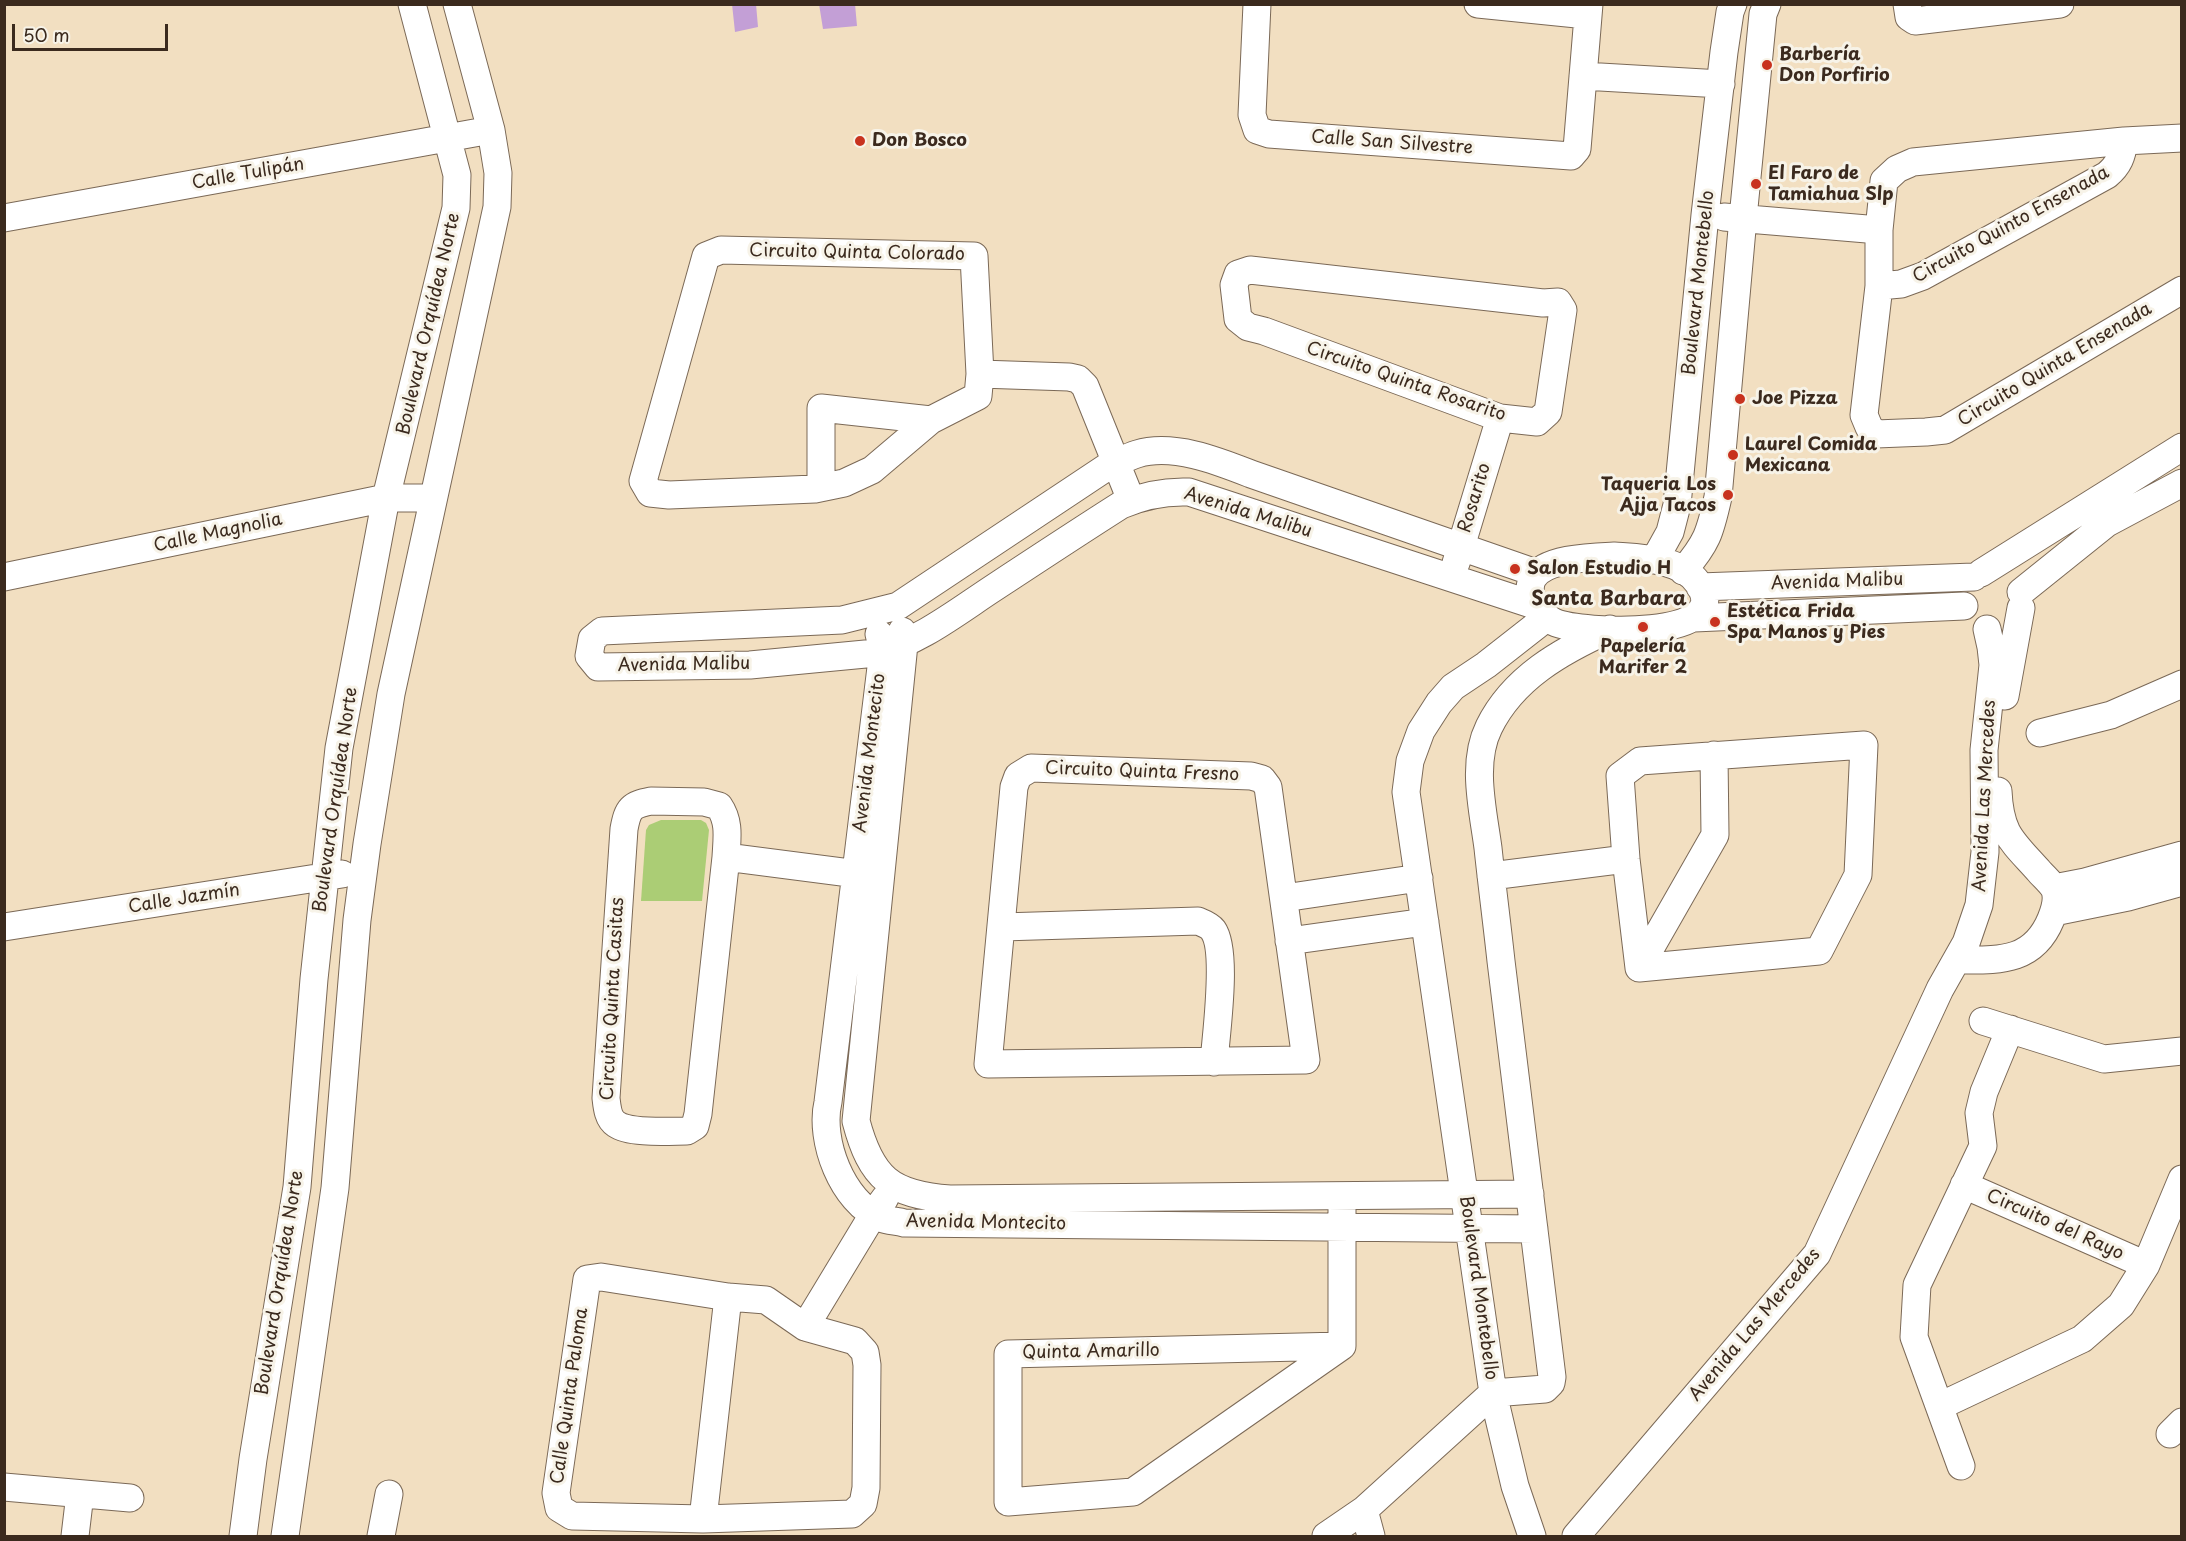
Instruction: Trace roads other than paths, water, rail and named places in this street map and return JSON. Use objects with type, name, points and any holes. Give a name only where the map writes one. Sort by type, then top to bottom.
[{"type":"street","name":"Boulevard Orquídea Norte","points":[[243,1536],[253,1459],[297,1187],[339,748],[387,498],[456,208],[457,175],[412,4]]},
{"type":"street","name":"Boulevard Orquídea Norte","points":[[285,1536],[335,1188],[357,920],[391,694],[496,207],[498,173],[491,130],[458,4]]},
{"type":"street","name":"Calle San Silvestre","points":[[1257,4],[1252,115],[1257,130],[1269,134],[1571,156],[1577,149],[1588,10]]},
{"type":"street","points":[[1478,4],[1588,10]]},
{"type":"street","name":"Boulevard Montebello","points":[[1655,559],[1670,531],[1677,505],[1705,215],[1730,12],[1733,4]]},
{"type":"street","name":"Boulevard Montebello","points":[[1691,579],[1710,531],[1718,497],[1763,14],[1767,4]]},
{"type":"street","points":[[1907,4],[1909,17],[1915,21],[2060,4]]},
{"type":"street","points":[[1583,76],[1721,84]]},
{"type":"street","name":"Calle Tulipán","points":[[4,218],[491,130]]},
{"type":"street","name":"Circuito Quinta Ensenada","points":[[2181,138],[2124,141],[1913,162],[1897,169],[1884,181],[1879,230],[1879,286],[1864,415],[1869,427],[1876,434],[1945,430],[2181,290]]},
{"type":"street","name":"Circuito Quinto Ensenada","points":[[1879,286],[1901,284],[1923,276],[2107,175],[2117,166],[2122,155],[2124,141]]},
{"type":"street","points":[[1705,215],[1879,230]]},
{"type":"street","name":"Circuito Quinta Colorado","points":[[721,250],[974,256],[980,374],[978,396],[932,420],[872,470],[844,483],[821,487],[669,495],[650,493],[643,481],[706,256],[721,250]]},
{"type":"street","name":"Circuito Quinta Rosarito","points":[[1250,270],[1558,303],[1563,310],[1548,412],[1537,422],[1500,417],[1248,327],[1238,319],[1234,285],[1238,274],[1250,270]]},
{"type":"street","points":[[980,374],[1078,379],[1085,386],[1131,500]]},
{"type":"street","points":[[821,487],[821,408],[932,420]]},
{"type":"street","name":"Rosarito","points":[[1452,578],[1500,417]]},
{"type":"street","points":[[2181,447],[1977,575],[1965,590],[1964,606],[1972,621],[1987,629],[2000,628],[2011,622],[2021,600],[2107,523],[2181,483]]},
{"type":"street","name":"Avenida Malibu","points":[[1536,573],[1208,457],[1167,452],[1138,453],[1107,467],[886,609],[842,620],[602,631],[592,639],[589,656],[598,667],[750,665],[893,648],[953,615],[1121,505],[1131,500],[1167,491],[1189,492],[1452,578],[1541,612],[1557,623],[1639,631],[1669,627],[1694,618],[1964,606]]},
{"type":"street","name":"Calle Magnolia","points":[[4,576],[387,498],[433,498]]},
{"type":"street","points":[[1541,612],[1531,599],[1530,583],[1536,573],[1551,565],[1591,557],[1614,556],[1655,559],[1691,579],[1704,594],[1704,604],[1694,618]]},
{"type":"street","points":[[1977,575],[1997,571],[2005,573],[2017,584],[2021,600]]},
{"type":"street","name":"Avenida Malibu","points":[[1691,579],[1977,575]]},
{"type":"street","name":"Avenida Las Mercedes","points":[[2021,600],[1998,733],[1999,813],[2011,840],[2054,900]]},
{"type":"street","name":"Avenida Montecito","points":[[886,609],[893,648],[868,875],[856,1121],[863,1147],[876,1169],[894,1187],[922,1197],[950,1199],[1530,1194]]},
{"type":"street","name":"Boulevard Montebello","points":[[1541,612],[1486,665],[1453,687],[1439,703],[1421,731],[1410,761],[1406,792],[1493,1394],[1545,1389],[1551,1383],[1552,1377],[1479,776],[1480,755],[1488,728],[1505,703],[1531,673],[1570,647],[1610,629]]},
{"type":"street","name":"Avenida Las Mercedes","points":[[1576,1536],[1817,1254],[1940,989],[1958,960],[1979,905],[1985,852],[1984,750],[1993,665],[1992,647],[1987,629]]},
{"type":"street","points":[[2040,733],[2111,715],[2181,684]]},
{"type":"street","points":[[1864,745],[1858,875],[1819,951],[1639,968],[1626,859],[1620,776],[1640,761],[1864,745]]},
{"type":"street","points":[[1639,968],[1715,836],[1714,755]]},
{"type":"street","name":"Circuito Quinta Fresno","points":[[1031,768],[1251,776],[1262,779],[1268,787],[1284,898],[1306,1060],[988,1064],[1014,787],[1018,776],[1031,768]]},
{"type":"street","name":"Circuito Quinta Casitas","points":[[651,801],[704,802],[719,806],[726,816],[728,834],[726,857],[695,1126],[687,1131],[629,1129],[615,1124],[607,1112],[606,1098],[624,829],[627,814],[635,804],[651,801]]},
{"type":"street","points":[[1985,852],[2011,840]]},
{"type":"street","points":[[1958,960],[2004,960],[2020,953],[2035,944],[2047,929],[2054,900],[2085,882],[2181,855]]},
{"type":"street","points":[[726,857],[868,875]]},
{"type":"street","points":[[1491,876],[1626,859]]},
{"type":"street","name":"Calle Jazmín","points":[[4,927],[364,870]]},
{"type":"street","name":"Avenida Montecito","points":[[868,875],[825,1118],[840,1179],[855,1201],[880,1218],[904,1223],[1534,1229]]},
{"type":"street","points":[[1284,898],[1419,878]]},
{"type":"street","points":[[2054,900],[2128,897],[2181,882]]},
{"type":"street","points":[[1002,927],[1198,921],[1212,928],[1218,940],[1221,958],[1214,1062]]},
{"type":"street","points":[[1289,941],[1425,922]]},
{"type":"street","points":[[1983,1021],[2104,1059],[2181,1051]]},
{"type":"street","name":"Circuito del Rayo","points":[[1961,1466],[1914,1337],[1917,1285],[1983,1146],[1979,1113],[1984,1092],[2010,1029]]},
{"type":"street","name":"Circuito del Rayo","points":[[1940,1406],[2082,1339],[2121,1305],[2146,1266],[2181,1179]]},
{"type":"street","name":"Circuito del Rayo","points":[[1964,1185],[2146,1266]]},
{"type":"street","points":[[805,1327],[874,1213],[894,1187]]},
{"type":"street","points":[[1342,1195],[1342,1346]]},
{"type":"street","name":"Calle Quinta Paloma","points":[[601,1277],[728,1297],[766,1300],[805,1327],[855,1341],[865,1352],[867,1365],[866,1488],[863,1504],[852,1514],[704,1519],[572,1516],[559,1508],[556,1493],[587,1279],[601,1277]]},
{"type":"street","points":[[704,1519],[728,1297]]},
{"type":"street","name":"Quinta Amarillo","points":[[1342,1346],[1133,1492],[1008,1502],[1008,1354],[1342,1346]]},
{"type":"street","points":[[1326,1536],[1364,1510],[1493,1394],[1515,1486],[1532,1536]]},
{"type":"street","points":[[4,1487],[130,1498]]},
{"type":"street","points":[[75,1536],[80,1494]]},
{"type":"street","points":[[381,1536],[389,1494]]},
{"type":"street","points":[[1364,1510],[1371,1536]]},
{"type":"place","name":"Barbería Don Porfirio","points":[[1767,65]]},
{"type":"place","name":"Don Bosco","points":[[860,141]]},
{"type":"place","name":"El Faro de Tamiahua Slp","points":[[1756,184]]},
{"type":"place","name":"Joe Pizza","points":[[1740,399]]},
{"type":"place","name":"Laurel Comida Mexicana","points":[[1733,455]]},
{"type":"place","name":"Taqueria Los Ajja Tacos","points":[[1728,495]]},
{"type":"place","name":"Salon Estudio H","points":[[1515,569]]},
{"type":"place","name":"Estética Frida Spa Manos y Pies","points":[[1715,622]]},
{"type":"place","name":"Papelería Marifer 2","points":[[1643,627]]},
{"type":"district","name":"Santa Barbara","points":[[1609,599]]}]
